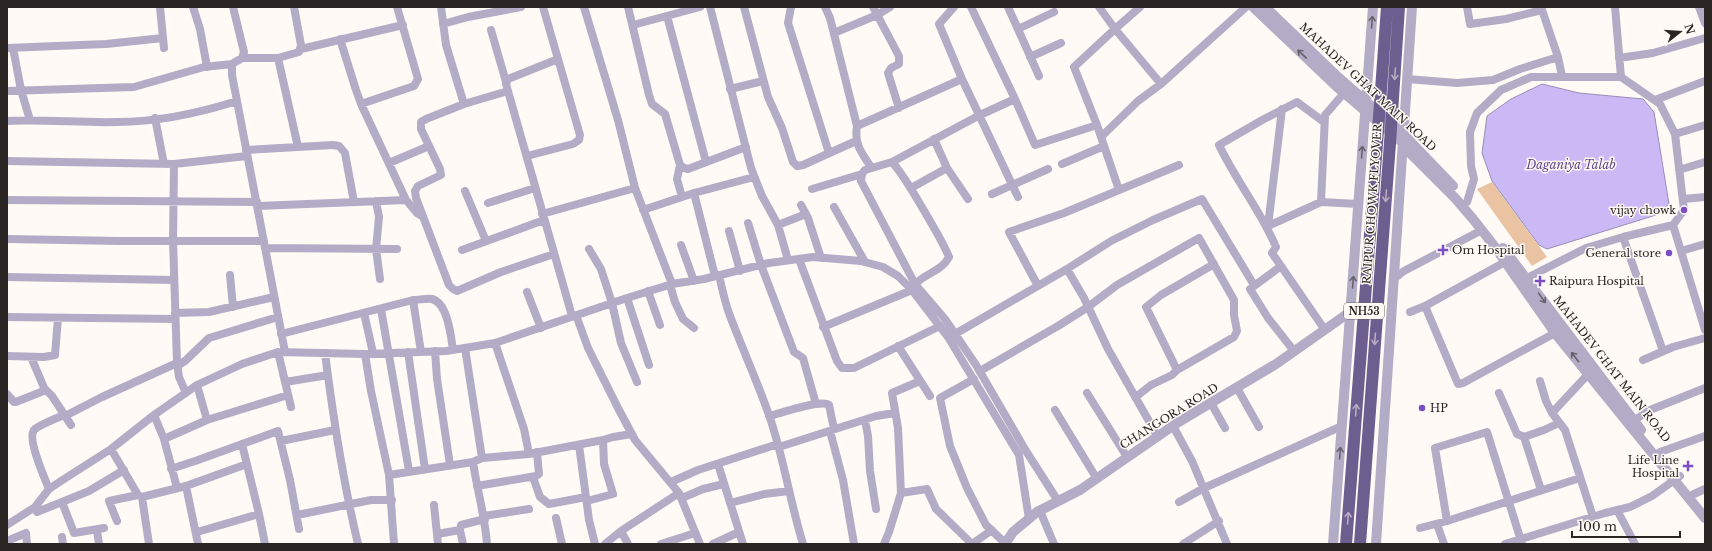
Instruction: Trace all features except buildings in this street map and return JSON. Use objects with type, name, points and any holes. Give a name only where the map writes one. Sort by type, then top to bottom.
[{"type":"highway","name":"RAIPUR CHOWK FLYOVER","points":[[1346,544],[1386,7]]},
{"type":"highway","name":"RAIPUR CHOWK FLYOVER","points":[[1360,544],[1399,7]]},
{"type":"street","points":[[160,7],[164,48]]},
{"type":"street","points":[[193,7],[200,29],[206,67]]},
{"type":"street","points":[[233,7],[244,52],[242,58]]},
{"type":"street","points":[[294,7],[301,49]]},
{"type":"street","points":[[361,104],[404,90],[414,86],[417,83],[418,74],[397,7]]},
{"type":"street","points":[[441,7],[446,45],[464,104]]},
{"type":"street","points":[[443,24],[501,9],[521,7]]},
{"type":"street","points":[[526,156],[573,144],[579,140],[580,135],[543,7]]},
{"type":"street","points":[[584,7],[618,120],[635,188],[671,285],[675,302],[683,319],[694,328]]},
{"type":"street","points":[[628,7],[652,104],[665,114],[669,126],[680,165],[677,178],[682,197]]},
{"type":"street","points":[[632,25],[700,7]]},
{"type":"street","points":[[710,7],[754,177],[762,196],[778,225],[788,260]]},
{"type":"street","points":[[744,7],[763,81],[793,162],[797,166],[803,165],[856,141]]},
{"type":"street","points":[[792,7],[788,23],[829,153]]},
{"type":"street","points":[[825,7],[834,32],[857,126],[855,137],[856,141],[871,168]]},
{"type":"street","points":[[834,32],[875,11],[890,7]]},
{"type":"street","points":[[954,7],[939,24],[962,79],[1018,197]]},
{"type":"street","points":[[971,7],[1015,99],[1035,145],[1097,125]]},
{"type":"street","points":[[1008,7],[1039,76]]},
{"type":"street","points":[[1099,7],[1115,29],[1161,84]]},
{"type":"street","points":[[1119,190],[1097,125],[1074,67],[1140,7]]},
{"type":"street","points":[[1101,137],[1138,102],[1161,84],[1246,7]]},
{"type":"street","points":[[1253,7],[1344,93],[1366,106]]},
{"type":"street","name":"MAHADEV GHAT MAIN ROAD","points":[[1265,7],[1467,202],[1524,281],[1631,423],[1660,452],[1677,478],[1705,507]]},
{"type":"street","points":[[1333,544],[1373,7]]},
{"type":"street","points":[[1376,544],[1412,7]]},
{"type":"street","points":[[1467,7],[1470,24],[1506,19],[1541,8],[1558,57],[1562,76]]},
{"type":"street","points":[[1615,7],[1621,77]]},
{"type":"street","points":[[1699,7],[1705,23]]},
{"type":"street","points":[[875,11],[899,56],[900,64],[891,68],[888,73],[899,108]]},
{"type":"street","points":[[1018,29],[1054,12]]},
{"type":"street","points":[[667,16],[706,162]]},
{"type":"street","points":[[7,91],[134,87],[206,67],[232,64],[242,58],[278,58],[293,55],[301,49],[402,25]]},
{"type":"street","points":[[491,30],[543,217],[574,316],[594,360],[632,434],[638,444],[671,482],[680,496],[700,544]]},
{"type":"street","points":[[30,120],[10,48],[106,44],[163,38]]},
{"type":"street","points":[[1619,58],[1653,52],[1705,38]]},
{"type":"street","points":[[340,39],[361,104],[390,163],[406,200],[417,213],[423,216]]},
{"type":"street","points":[[1030,57],[1061,43]]},
{"type":"street","points":[[1407,79],[1457,83],[1493,80],[1520,69],[1558,57]]},
{"type":"street","points":[[278,58],[298,147]]},
{"type":"street","points":[[506,82],[508,78],[558,59]]},
{"type":"street","points":[[232,64],[231,68],[281,334],[285,382],[291,407]]},
{"type":"street","points":[[1467,202],[1474,179],[1471,166],[1470,132],[1477,113],[1501,90],[1531,77],[1621,77],[1660,104],[1675,134],[1684,210],[1673,225],[1586,248],[1524,281]]},
{"type":"street","points":[[857,126],[962,79]]},
{"type":"street","points":[[730,89],[763,81]]},
{"type":"street","points":[[1655,100],[1705,81]]},
{"type":"street","points":[[508,91],[464,104],[421,122],[421,129],[440,169],[441,175],[416,188],[416,198],[449,285],[457,291],[501,272],[554,254]]},
{"type":"street","points":[[1321,202],[1325,115],[1344,93]]},
{"type":"street","points":[[812,189],[862,174],[865,170],[892,162],[980,115],[1015,99]]},
{"type":"street","points":[[7,121],[30,120],[118,122],[192,114],[237,101]]},
{"type":"street","points":[[1324,122],[1297,102],[1219,145],[1228,164],[1268,226],[1276,247],[1272,253],[1326,330]]},
{"type":"street","points":[[1268,226],[1282,110]]},
{"type":"street","points":[[155,118],[164,164]]},
{"type":"street","points":[[1675,134],[1705,125]]},
{"type":"street","points":[[934,139],[947,168],[968,199]]},
{"type":"street","points":[[1403,139],[1410,153],[1455,198],[1482,230],[1505,262],[1524,281],[1555,333],[1591,371],[1552,413]]},
{"type":"street","points":[[7,161],[174,164],[247,153],[298,147],[333,145],[339,146],[345,153],[354,202]]},
{"type":"street","points":[[390,163],[429,146]]},
{"type":"street","points":[[1062,164],[1104,146]]},
{"type":"street","points":[[680,165],[688,169],[746,148]]},
{"type":"street","points":[[823,327],[914,287],[945,264],[949,257],[911,188],[892,162]]},
{"type":"street","points":[[1679,170],[1705,162]]},
{"type":"street","points":[[174,164],[173,240],[177,365],[178,377],[186,393]]},
{"type":"street","points":[[1038,286],[1009,232],[1064,213],[1180,165]]},
{"type":"street","points":[[911,188],[947,168]]},
{"type":"street","points":[[992,194],[1048,169]]},
{"type":"street","points":[[862,174],[861,181],[866,192],[897,246],[914,287],[974,379],[1019,455],[1029,519]]},
{"type":"street","points":[[643,210],[682,197],[754,177]]},
{"type":"street","points":[[488,203],[535,188]]},
{"type":"street","points":[[462,250],[543,217],[635,188]]},
{"type":"street","points":[[465,191],[486,241]]},
{"type":"street","points":[[694,194],[717,276],[730,315],[760,390],[779,446],[803,544]]},
{"type":"street","points":[[1682,200],[1705,197]]},
{"type":"street","points":[[955,334],[1067,269],[1110,241],[1153,220],[1202,199],[1254,285]]},
{"type":"street","points":[[7,200],[173,201],[257,204],[406,200]]},
{"type":"street","points":[[376,201],[379,217],[376,249],[380,279]]},
{"type":"street","points":[[1268,226],[1321,202],[1358,204]]},
{"type":"street","points":[[801,204],[806,214],[821,258]]},
{"type":"street","points":[[834,207],[865,262]]},
{"type":"street","points":[[778,225],[806,214]]},
{"type":"street","points":[[748,223],[761,265],[795,354],[804,358],[816,404]]},
{"type":"street","points":[[1673,225],[1705,330]]},
{"type":"street","points":[[1394,279],[1404,271],[1482,230]]},
{"type":"street","points":[[729,231],[740,271]]},
{"type":"street","points":[[1623,237],[1663,351]]},
{"type":"street","points":[[980,371],[1035,341],[1088,308],[1117,285],[1199,238],[1234,300],[1234,315],[1237,331],[1234,337],[1177,370],[1172,375],[1151,385],[1136,397]]},
{"type":"street","points":[[7,239],[120,241],[173,240],[397,249]]},
{"type":"street","points":[[1681,251],[1705,244]]},
{"type":"street","points":[[681,245],[694,281]]},
{"type":"street","points":[[589,249],[601,269],[612,303],[621,343],[637,382]]},
{"type":"street","points":[[7,525],[35,507],[49,489],[111,448],[186,393],[198,385],[242,364],[282,352],[369,354],[421,352],[453,350],[495,343],[648,291],[671,285],[788,260],[821,258],[865,262],[883,267],[914,287],[945,319],[980,371],[1026,451],[1058,501]]},
{"type":"street","points":[[799,259],[838,365],[846,369],[854,368],[940,326]]},
{"type":"street","points":[[1410,312],[1425,306],[1505,262]]},
{"type":"street","points":[[1177,370],[1146,307],[1161,295],[1214,264]]},
{"type":"street","points":[[1281,266],[1250,289],[1268,318],[1294,351]]},
{"type":"street","points":[[1067,269],[1108,349],[1158,437]]},
{"type":"street","points":[[230,275],[233,307]]},
{"type":"street","points":[[7,277],[174,280]]},
{"type":"street","points":[[648,291],[660,324]]},
{"type":"street","points":[[527,292],[541,328]]},
{"type":"street","points":[[7,317],[58,318],[175,316],[209,312],[274,297]]},
{"type":"street","points":[[627,298],[650,365]]},
{"type":"street","points":[[1696,300],[1705,298]]},
{"type":"street","points":[[281,334],[413,300],[431,299],[440,304],[448,321],[453,350]]},
{"type":"street","points":[[413,300],[421,352]]},
{"type":"street","points":[[1425,306],[1458,384],[1463,383],[1555,333]]},
{"type":"street","points":[[381,309],[390,353],[394,387],[409,471]]},
{"type":"street","name":"CHANGORA ROAD","points":[[1008,542],[1013,532],[1040,511],[1097,478],[1173,426],[1237,388],[1294,351],[1350,312]]},
{"type":"street","points":[[364,313],[369,354],[371,391],[390,475],[392,500],[391,515],[394,544]]},
{"type":"street","points":[[7,356],[49,357],[55,354],[58,318]]},
{"type":"street","points":[[49,489],[33,446],[32,435],[35,429],[102,397],[185,361],[209,338],[278,318]]},
{"type":"street","points":[[1643,360],[1663,351],[1705,338]]},
{"type":"street","points":[[477,486],[533,477],[539,474],[495,343]]},
{"type":"street","points":[[898,346],[930,396]]},
{"type":"street","points":[[465,348],[482,458]]},
{"type":"street","points":[[435,351],[437,380],[450,465]]},
{"type":"street","points":[[408,352],[425,468]]},
{"type":"street","points":[[325,353],[335,430],[358,544]]},
{"type":"street","points":[[31,357],[45,390],[52,396],[70,425]]},
{"type":"street","points":[[285,382],[328,375]]},
{"type":"street","points":[[974,379],[940,398],[950,446],[970,494],[986,525],[1008,542]]},
{"type":"street","points":[[884,544],[900,493],[898,428],[892,393],[920,381]]},
{"type":"street","points":[[1540,381],[1552,413],[1565,430],[1593,517]]},
{"type":"street","points":[[198,385],[207,420]]},
{"type":"street","points":[[1237,388],[1259,427]]},
{"type":"street","points":[[1705,388],[1657,407],[1641,415],[1631,423],[1677,478],[1705,518]]},
{"type":"street","points":[[7,394],[14,402],[16,402],[45,390]]},
{"type":"street","points":[[1087,393],[1127,457]]},
{"type":"street","points":[[1499,393],[1517,434],[1524,437],[1559,423]]},
{"type":"street","points":[[164,439],[207,420],[288,395]]},
{"type":"street","points":[[769,416],[822,402],[829,405],[832,430],[843,480],[854,544]]},
{"type":"street","points":[[1211,403],[1225,428]]},
{"type":"street","points":[[1055,410],[1097,478]]},
{"type":"street","points":[[671,482],[718,464],[865,420],[895,413]]},
{"type":"street","points":[[154,415],[164,439],[177,488]]},
{"type":"street","points":[[865,420],[868,436],[870,471],[876,509]]},
{"type":"street","points":[[1173,426],[1192,461],[1219,521],[1227,544]]},
{"type":"street","points":[[1179,502],[1204,488],[1342,426]]},
{"type":"street","points":[[281,441],[335,430]]},
{"type":"street","points":[[171,469],[278,431],[299,529]]},
{"type":"street","points":[[1447,521],[1435,448],[1486,432],[1521,541]]},
{"type":"street","points":[[390,475],[425,468],[474,462],[482,458],[533,453],[632,434]]},
{"type":"street","points":[[1660,452],[1705,436]]},
{"type":"street","points":[[1524,437],[1541,490]]},
{"type":"street","points":[[533,477],[540,497],[549,504],[613,494],[604,464],[603,440]]},
{"type":"street","points":[[242,444],[265,544]]},
{"type":"street","points":[[579,445],[589,520],[595,544]]},
{"type":"street","points":[[111,448],[140,496],[149,544]]},
{"type":"street","points":[[474,462],[477,486],[485,517],[487,544]]},
{"type":"street","points":[[116,521],[109,501],[186,486],[247,464]]},
{"type":"street","points":[[718,464],[744,544]]},
{"type":"street","points":[[35,507],[37,512],[89,491],[124,470]]},
{"type":"street","points":[[1420,528],[1447,521],[1580,478]]},
{"type":"street","points":[[1505,544],[1521,541],[1593,517],[1630,507],[1652,496],[1677,478]]},
{"type":"street","points":[[605,544],[621,531],[680,496],[724,484]]},
{"type":"street","points":[[186,486],[197,532],[198,544]]},
{"type":"street","points":[[900,493],[927,489],[936,509],[972,544],[992,530]]},
{"type":"street","points":[[1694,494],[1705,489]]},
{"type":"street","points":[[730,503],[764,494],[789,491]]},
{"type":"street","points":[[297,515],[377,499],[392,500]]},
{"type":"street","points":[[62,502],[74,533],[101,529],[99,544]]},
{"type":"street","points":[[434,505],[438,544]]},
{"type":"street","points":[[463,544],[460,527],[463,523],[485,517],[529,509]]},
{"type":"street","points":[[1617,510],[1635,544]]},
{"type":"street","points":[[1040,511],[1054,544]]},
{"type":"street","points":[[197,532],[259,514]]},
{"type":"street","points":[[556,518],[562,544]]},
{"type":"street","points":[[1183,544],[1219,521]]},
{"type":"street","points":[[1437,524],[1444,544]]},
{"type":"street","points":[[437,534],[460,530]]},
{"type":"street","points":[[621,531],[628,544]]},
{"type":"street","points":[[713,544],[739,532]]},
{"type":"street","points":[[7,540],[26,533],[28,544]]},
{"type":"street","points":[[661,544],[695,533]]},
{"type":"shaded area","points":[[1492,182],[1547,257],[1532,266],[1477,189]]},
{"type":"water","name":"Daganiya Talab","points":[[1542,84],[1579,93],[1643,99],[1654,112],[1669,204],[1656,215],[1547,249],[1539,245],[1492,181],[1482,153],[1487,116],[1511,99]]},
{"type":"place","name":"vijay chowk","points":[[1684,210]]},
{"type":"place","name":"Om Hospital","points":[[1443,250]]},
{"type":"place","name":"General store","points":[[1669,253]]},
{"type":"place","name":"Raipura Hospital","points":[[1540,281]]},
{"type":"place","name":"HP","points":[[1422,408]]},
{"type":"place","name":"Life Line Hospital","points":[[1688,466]]}]
